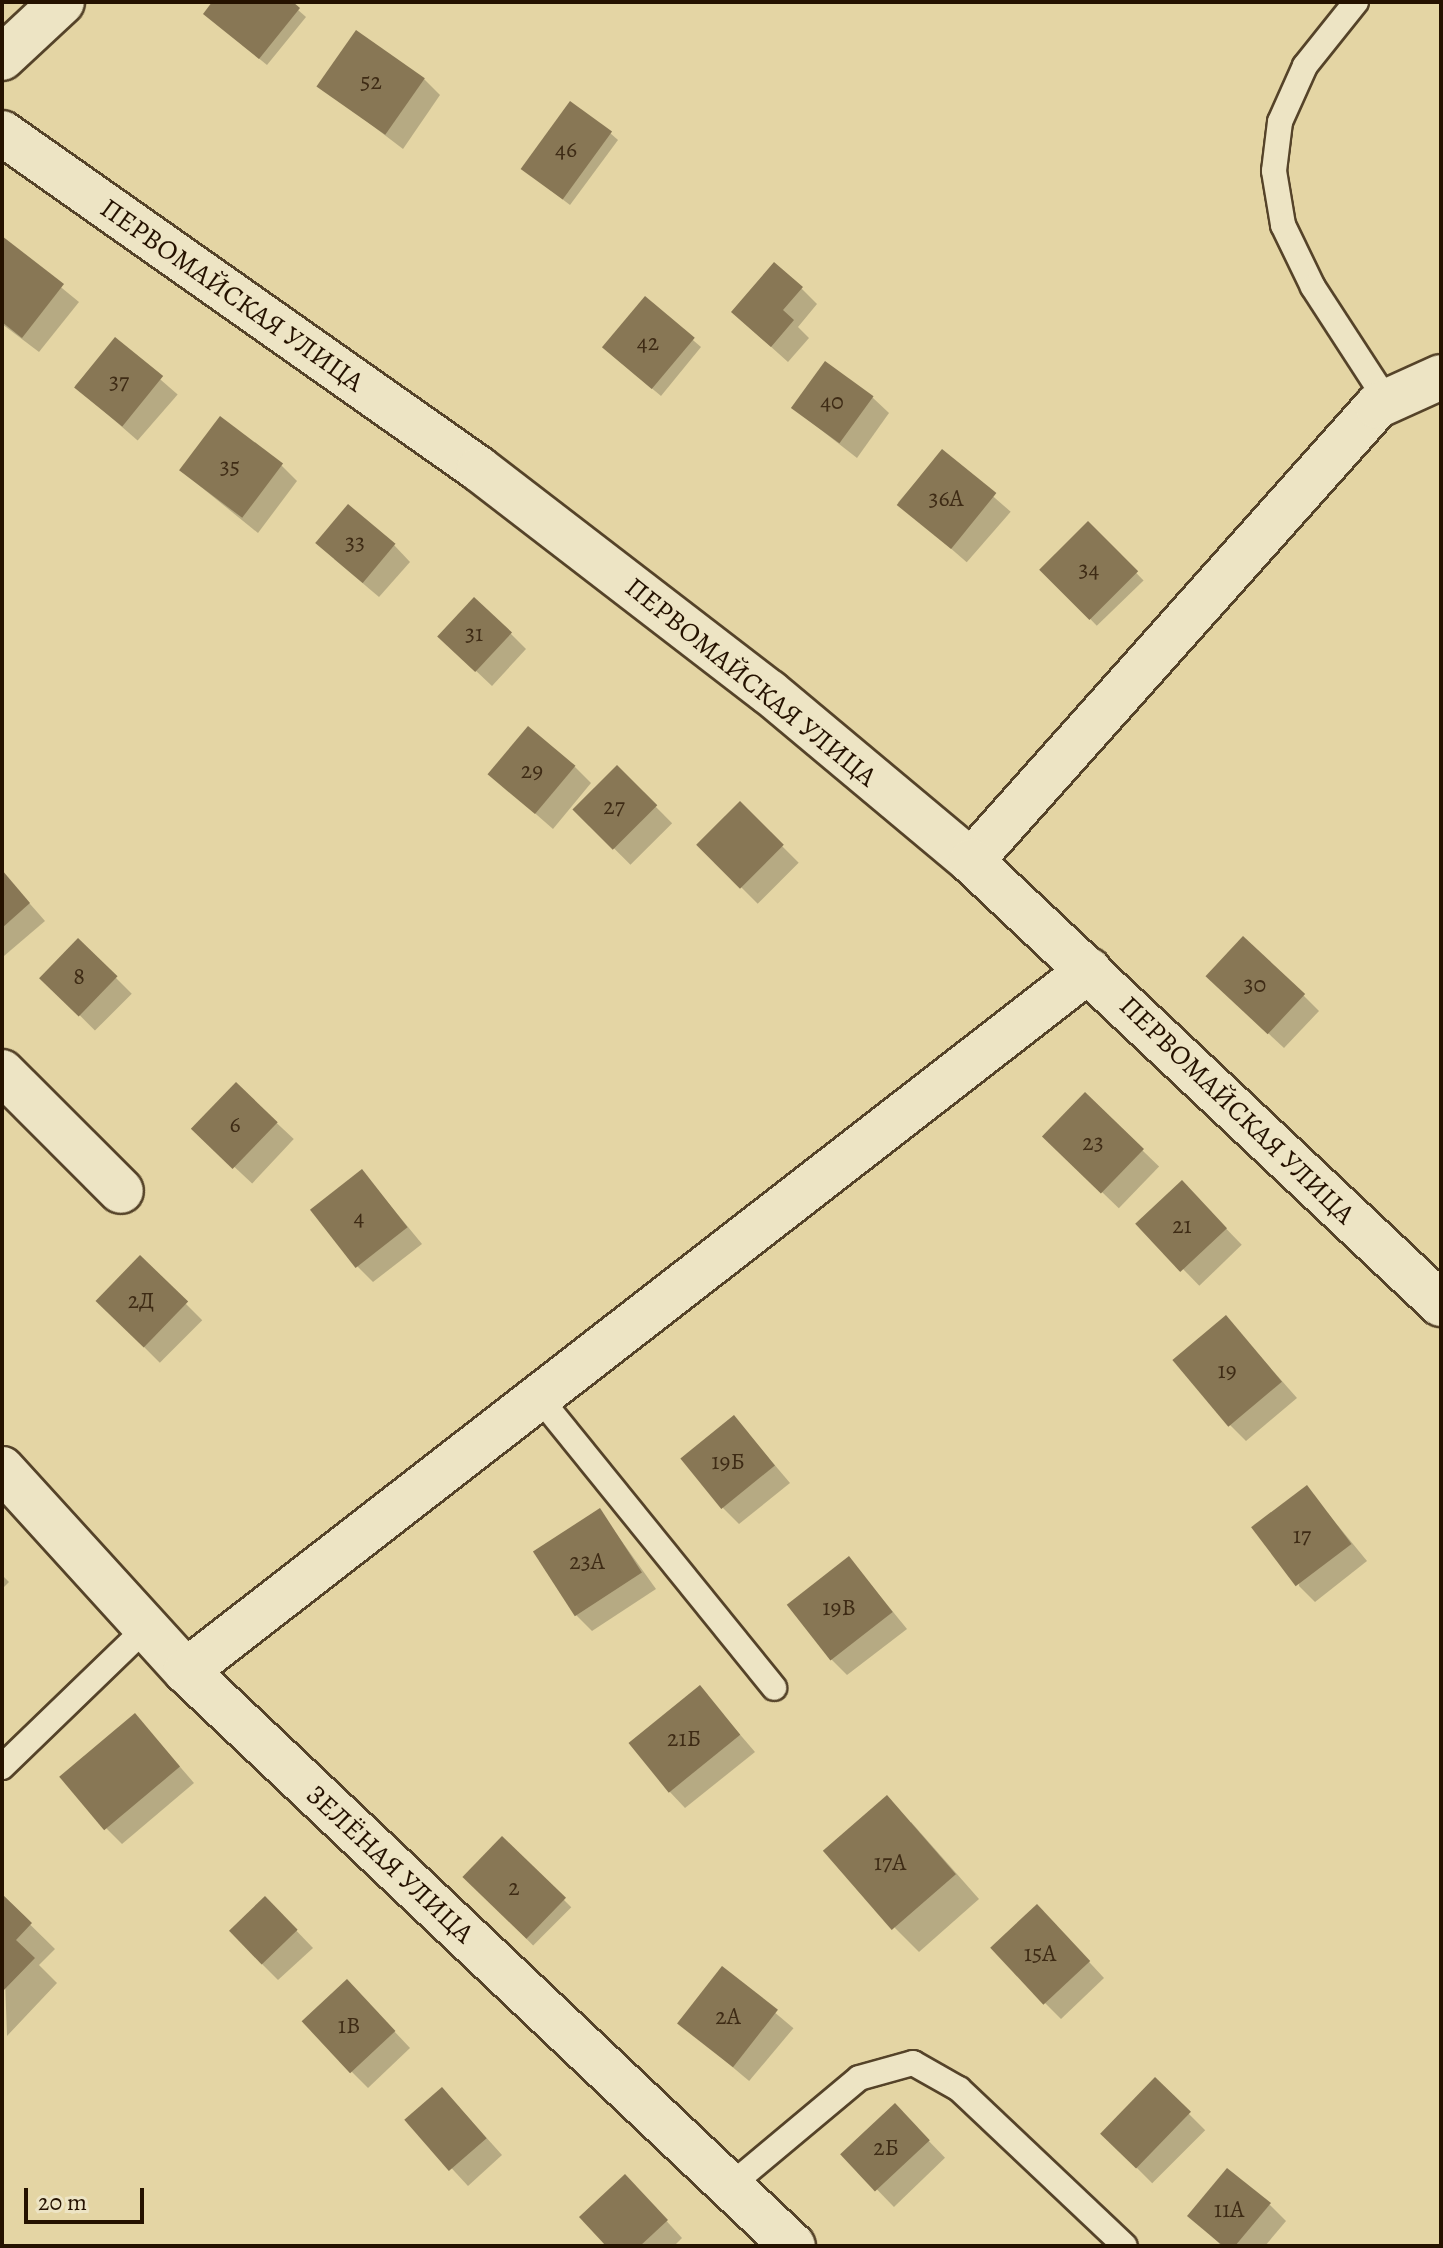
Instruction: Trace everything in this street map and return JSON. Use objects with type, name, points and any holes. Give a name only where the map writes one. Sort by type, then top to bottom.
[{"type":"street","points":[[2,58],[62,2]]},
{"type":"street","name":"ПЕРВОМАЙСКАЯ УЛИЦА","points":[[2,133],[479,469],[769,692],[971,861],[1441,1304]]},
{"type":"street","points":[[971,861],[1387,401],[1441,377]]},
{"type":"street","points":[[186,1671],[542,1401],[808,1181],[1089,970]]},
{"type":"street","points":[[2,1072],[121,1191]]},
{"type":"street","name":"ЗЕЛЁНАЯ УЛИЦА","points":[[2,1469],[186,1671],[793,2246]]},
{"type":"lane","points":[[1356,2],[1305,66],[1280,122],[1274,171],[1283,225],[1313,287],[1342,342],[1387,401]]},
{"type":"lane","points":[[542,1401],[774,1688]]},
{"type":"lane","points":[[2,1767],[147,1627]]},
{"type":"lane","points":[[730,2186],[859,2078],[913,2063],[959,2089],[1125,2246]]},
{"type":"building","points":[[212,2],[293,2],[300,8],[259,59],[203,14]]},
{"type":"building","points":[[356,30],[425,78],[385,135],[316,87]]},
{"type":"building","points":[[570,101],[612,132],[563,200],[521,169]]},
{"type":"building","points":[[2,236],[64,284],[22,338],[2,322]]},
{"type":"building","points":[[774,262],[803,287],[783,310],[794,320],[771,347],[731,312]]},
{"type":"building","points":[[645,296],[695,338],[652,389],[602,347]]},
{"type":"building","points":[[115,337],[163,376],[122,427],[74,388]]},
{"type":"building","points":[[825,361],[874,396],[839,443],[791,408]]},
{"type":"building","points":[[220,416],[283,464],[242,518],[179,470]]},
{"type":"building","points":[[942,449],[996,493],[951,549],[897,505]]},
{"type":"building","points":[[348,504],[395,544],[363,583],[315,543]]},
{"type":"building","points":[[1088,521],[1138,571],[1089,620],[1039,570]]},
{"type":"building","points":[[474,597],[512,632],[475,672],[437,636]]},
{"type":"building","points":[[528,726],[575,766],[535,814],[488,774]]},
{"type":"building","points":[[617,765],[657,805],[613,850],[572,810]]},
{"type":"building","points":[[740,801],[784,845],[740,889],[696,845]]},
{"type":"building","points":[[2,870],[30,903],[2,928]]},
{"type":"building","points":[[1243,936],[1305,994],[1268,1034],[1205,976]]},
{"type":"building","points":[[78,938],[118,976],[79,1016],[39,978]]},
{"type":"building","points":[[236,1082],[278,1122],[233,1169],[191,1129]]},
{"type":"building","points":[[1085,1092],[1144,1149],[1101,1194],[1042,1137]]},
{"type":"building","points":[[362,1169],[408,1227],[356,1268],[310,1210]]},
{"type":"building","points":[[1182,1180],[1227,1228],[1180,1272],[1135,1224]]},
{"type":"building","points":[[140,1255],[188,1302],[144,1348],[96,1301]]},
{"type":"building","points":[[1226,1315],[1282,1382],[1228,1427],[1172,1360]]},
{"type":"building","points":[[734,1415],[775,1466],[721,1509],[680,1458]]},
{"type":"building","points":[[1307,1485],[1352,1544],[1296,1586],[1251,1527]]},
{"type":"building","points":[[600,1508],[642,1573],[575,1616],[533,1552]]},
{"type":"building","points":[[849,1556],[893,1612],[830,1661],[787,1605]]},
{"type":"building","points":[[700,1685],[740,1735],[669,1793],[629,1743]]},
{"type":"building","points":[[135,1713],[180,1767],[104,1830],[59,1777]]},
{"type":"building","points":[[887,1795],[956,1874],[892,1930],[823,1851]]},
{"type":"building","points":[[502,1836],[566,1898],[526,1939],[462,1877]]},
{"type":"building","points":[[2,1894],[32,1923],[16,1940],[35,1958],[2,1992]]},
{"type":"building","points":[[265,1896],[298,1930],[262,1965],[229,1931]]},
{"type":"building","points":[[1037,1904],[1090,1961],[1043,2005],[990,1948]]},
{"type":"building","points":[[722,1966],[778,2010],[733,2067],[677,2024]]},
{"type":"building","points":[[347,1979],[395,2031],[350,2073],[302,2021]]},
{"type":"building","points":[[1155,2077],[1191,2112],[1136,2169],[1100,2134]]},
{"type":"building","points":[[442,2087],[487,2138],[449,2171],[404,2120]]},
{"type":"building","points":[[895,2103],[930,2140],[875,2191],[840,2154]]},
{"type":"building","points":[[1227,2168],[1271,2203],[1235,2246],[1223,2246],[1187,2216]]},
{"type":"building","points":[[625,2174],[668,2220],[640,2246],[606,2246],[579,2217]]}]
